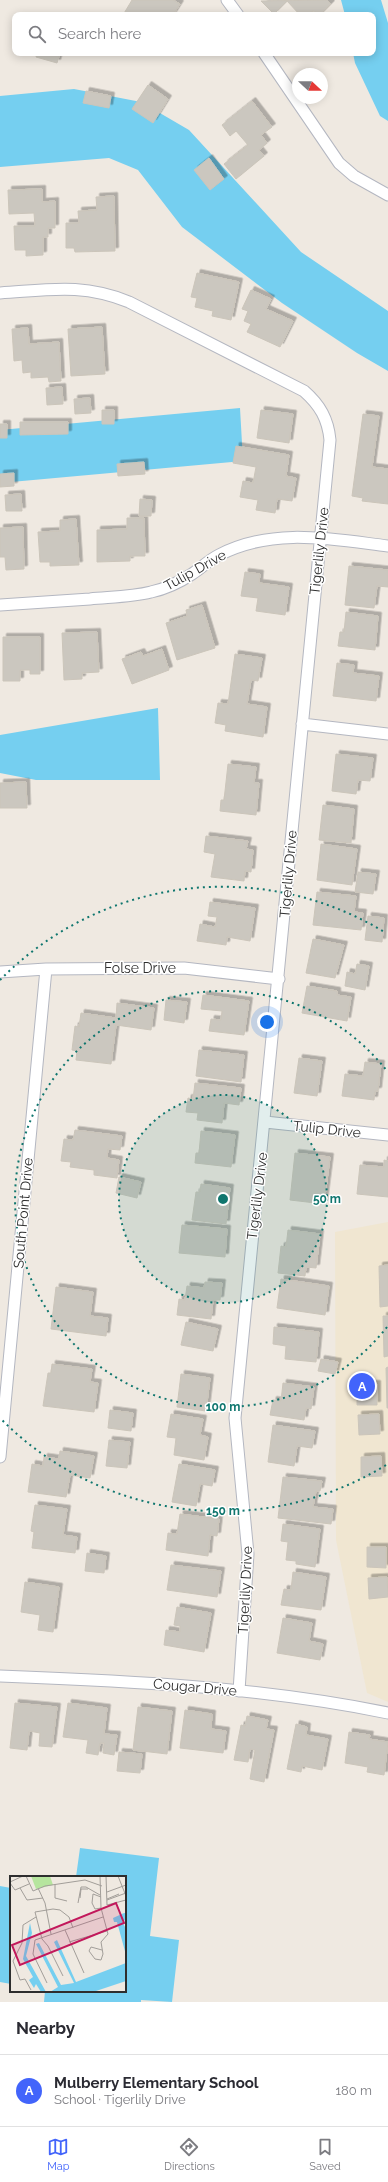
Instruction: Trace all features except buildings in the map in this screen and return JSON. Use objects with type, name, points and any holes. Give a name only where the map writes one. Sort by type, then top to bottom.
[{"type":"street","points":[[227,0],[236,12]]},
{"type":"street","points":[[266,56],[340,163],[354,176],[388,195]]},
{"type":"street","name":"Tigerlily Drive","points":[[0,294],[66,288],[85,289],[109,294],[130,302],[304,391],[315,401],[323,412],[329,426],[330,440],[279,979],[265,1122],[253,1221],[235,1418],[248,1554],[239,1691]]},
{"type":"street","name":"Tulip Drive","points":[[0,605],[126,596],[151,592],[172,585],[192,574],[219,555],[240,546],[280,537],[320,538],[388,546]]},
{"type":"street","points":[[302,724],[388,734]]},
{"type":"street","name":"Folse Drive","points":[[0,972],[46,969],[184,968],[279,979]]},
{"type":"street","name":"South Point Drive","points":[[0,1457],[46,969]]},
{"type":"street","name":"Tulip Drive","points":[[265,1122],[388,1135]]},
{"type":"street","name":"Cougar Drive","points":[[0,1676],[98,1680],[239,1691],[327,1701],[388,1713]]},
{"type":"shaded area","points":[[388,1222],[388,1702],[367,1693],[336,1540],[335,1232]]},
{"type":"water","points":[[341,0],[381,0],[388,23],[388,121],[380,116],[355,63],[354,56],[376,56],[376,12],[344,12]]},
{"type":"water","points":[[74,89],[141,102],[189,130],[301,252],[388,311],[388,371],[357,353],[282,303],[182,227],[138,170],[109,158],[0,167],[0,96]]},
{"type":"water","points":[[240,408],[243,461],[0,483],[0,430]]},
{"type":"water","points":[[158,708],[160,780],[36,780],[0,773],[0,735]]},
{"type":"water","points":[[80,1848],[159,1858],[150,1936],[179,1940],[172,2002],[141,2000],[141,2002],[44,2002],[45,1992],[126,1992],[126,1876],[76,1876]]},
{"type":"water","points":[[0,1886],[10,1888],[10,1984],[0,1982]]},
{"type":"place","name":"Mulberry Elementary School","points":[[362,1386]]}]
